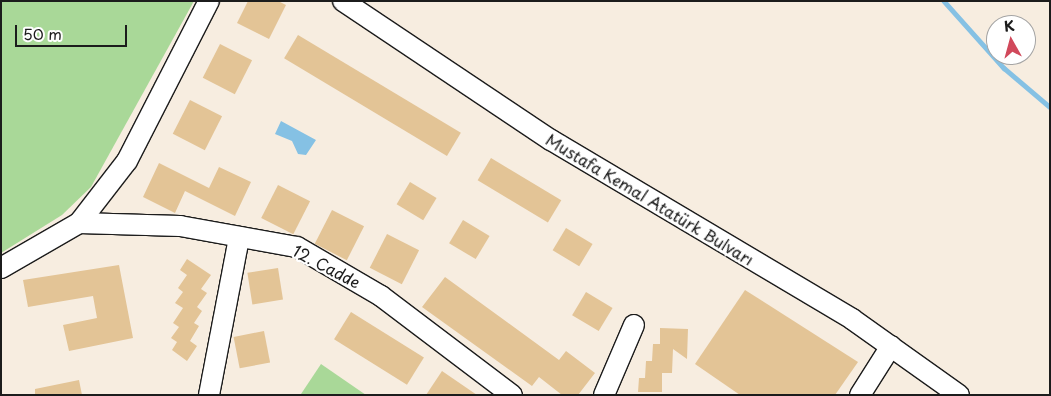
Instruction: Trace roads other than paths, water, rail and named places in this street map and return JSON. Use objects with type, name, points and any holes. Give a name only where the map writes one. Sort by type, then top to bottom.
[{"type":"street","points":[[1,268],[79,222],[127,160],[209,1]]},
{"type":"street","name":"Mustafa Kemal Atatürk Bulvarı","points":[[343,1],[551,140],[890,346],[958,395]]},
{"type":"street","name":"12. Cadde","points":[[79,222],[180,226],[297,246],[381,296],[512,395]]},
{"type":"street","points":[[209,395],[239,237]]},
{"type":"street","points":[[604,395],[634,325]]},
{"type":"street","points":[[860,395],[890,346]]},
{"type":"water","points":[[281,121],[316,140],[306,155],[298,154],[292,141],[275,134]]},
{"type":"waterway","points":[[944,1],[1004,68],[1050,107]]}]
